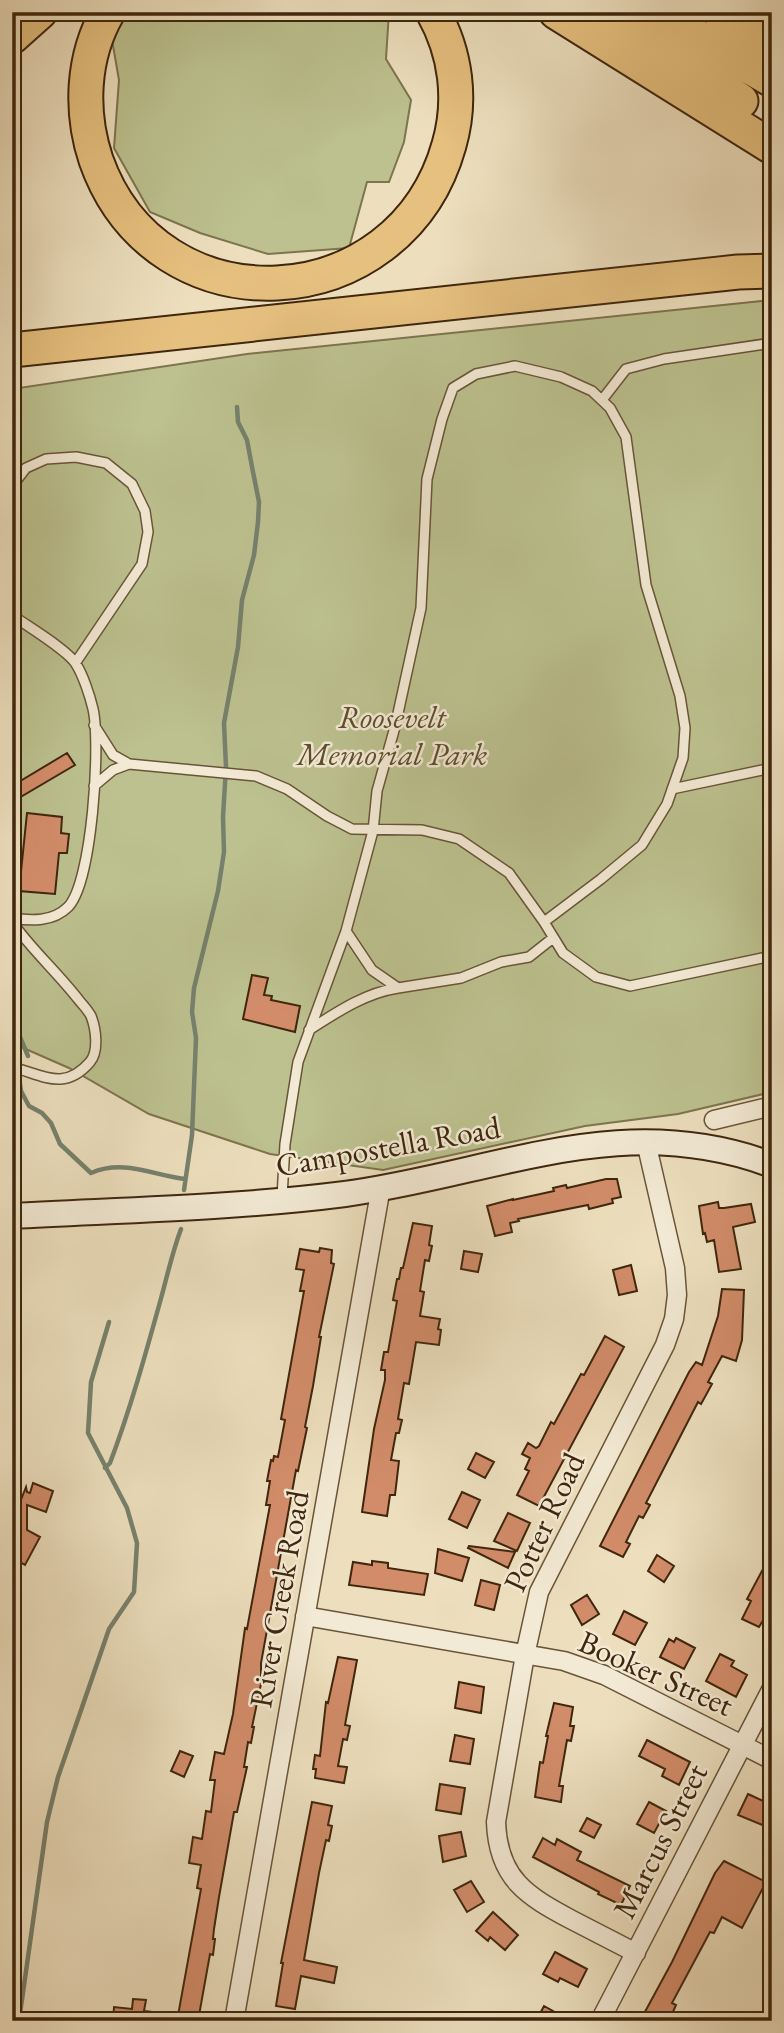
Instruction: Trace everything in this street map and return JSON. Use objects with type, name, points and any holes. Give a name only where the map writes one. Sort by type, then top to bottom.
[{"type":"highway","points":[[12,37],[40,12]]},
{"type":"highway","points":[[108,12],[96,38],[89,63],[86,114],[92,149],[113,195],[125,214],[149,239],[185,263],[231,280],[279,284],[306,281],[336,272],[367,256],[402,229],[423,204],[436,182],[453,132],[456,102],[451,58],[441,26],[433,12]]},
{"type":"highway","points":[[556,12],[772,147]]},
{"type":"highway","points":[[610,12],[772,122]]},
{"type":"highway","points":[[655,12],[772,80]]},
{"type":"highway","points":[[719,12],[772,45]]},
{"type":"highway","points":[[12,350],[698,276],[772,271]]},
{"type":"main road","name":"Campostella Road","points":[[12,1216],[322,1197],[593,1144],[646,1142],[725,1151],[772,1164]]},
{"type":"street","points":[[714,1119],[772,1106]]},
{"type":"street","name":"Potter Road","points":[[636,1953],[528,1895],[516,1882],[499,1849],[496,1822],[525,1655],[540,1592],[665,1345],[674,1319],[677,1295],[675,1268],[646,1142]]},
{"type":"street","name":"River Creek Road","points":[[234,2021],[381,1187]]},
{"type":"street","name":"Booker Street","points":[[305,1616],[564,1661],[604,1675],[772,1760]]},
{"type":"street","name":"Marcus Street","points":[[600,2021],[772,1688]]},
{"type":"lane","points":[[601,400],[626,369],[664,359],[772,343]]},
{"type":"lane","points":[[281,1199],[285,1144],[298,1062],[346,931],[373,831],[377,791],[396,727],[421,608],[427,479],[442,419],[453,388],[476,374],[515,366],[561,377],[592,391],[610,408],[626,438],[646,585],[680,696],[685,727],[683,758],[667,804],[642,845],[544,922]]},
{"type":"lane","points":[[12,486],[26,468],[46,459],[76,457],[106,463],[132,484],[145,511],[148,533],[142,564],[76,662]]},
{"type":"lane","points":[[12,615],[76,662],[93,709],[97,765],[86,853],[76,896],[60,914],[29,921],[12,920]]},
{"type":"lane","points":[[94,725],[113,755],[129,764],[256,776],[287,789],[352,829],[422,830],[459,839],[509,873],[563,953],[596,977],[629,986],[772,956]]},
{"type":"lane","points":[[94,786],[113,770],[129,764]]},
{"type":"lane","points":[[672,789],[772,768]]},
{"type":"lane","points":[[12,920],[29,945],[65,982],[91,1016],[96,1043],[93,1059],[80,1073],[64,1080],[48,1080],[12,1067]]},
{"type":"lane","points":[[346,931],[372,970],[398,988]]},
{"type":"lane","points":[[309,1030],[380,990],[461,978],[501,962],[529,957],[554,938]]},
{"type":"green space","points":[[126,12],[389,12],[386,59],[411,100],[404,142],[389,182],[367,182],[349,248],[268,254],[200,233],[150,212],[114,148],[119,80],[112,40]]},
{"type":"green space","name":"Roosevelt Memorial Park","points":[[772,300],[772,1092],[678,1114],[585,1126],[383,1170],[270,1154],[149,1114],[69,1068],[12,1043],[12,389],[247,354]]},
{"type":"building","points":[[67,753],[75,765],[12,802],[12,786]]},
{"type":"building","points":[[27,813],[62,817],[61,833],[69,834],[67,853],[59,853],[55,894],[19,891]]},
{"type":"building","points":[[252,975],[268,978],[264,995],[272,996],[271,1000],[300,1006],[295,1032],[243,1019]]},
{"type":"building","points":[[617,1179],[621,1197],[612,1199],[613,1203],[589,1209],[588,1205],[518,1219],[519,1221],[510,1223],[512,1232],[495,1236],[487,1206],[554,1191],[553,1188],[566,1185],[567,1188]]},
{"type":"building","points":[[718,1202],[719,1208],[751,1204],[755,1222],[733,1227],[741,1269],[719,1272],[714,1240],[707,1242],[705,1233],[703,1234],[699,1206]]},
{"type":"building","points":[[413,1223],[432,1226],[429,1245],[432,1246],[429,1261],[425,1260],[420,1291],[424,1292],[420,1316],[440,1319],[438,1329],[441,1330],[439,1345],[416,1342],[409,1384],[404,1383],[398,1419],[402,1420],[399,1433],[396,1433],[391,1460],[399,1461],[395,1495],[390,1495],[387,1516],[362,1512],[374,1429],[385,1380],[385,1370],[381,1370],[384,1352],[388,1352],[397,1301],[393,1300]]},
{"type":"building","points":[[320,1248],[332,1250],[331,1263],[334,1264],[319,1337],[305,1427],[307,1428],[298,1471],[296,1470],[261,1663],[261,1684],[254,1727],[251,1743],[248,1742],[244,1767],[247,1767],[237,1812],[234,1812],[219,1897],[213,1955],[210,1954],[198,2021],[177,2021],[201,1889],[197,1888],[201,1865],[189,1863],[193,1837],[202,1839],[206,1811],[211,1812],[215,1780],[210,1780],[215,1752],[224,1754],[233,1714],[245,1628],[247,1629],[270,1505],[266,1505],[270,1481],[267,1481],[271,1460],[273,1461],[274,1456],[278,1457],[285,1420],[281,1419],[304,1291],[300,1291],[304,1270],[296,1269],[300,1249],[319,1252]]},
{"type":"building","points":[[464,1251],[482,1254],[478,1272],[461,1269]]},
{"type":"building","points":[[631,1265],[637,1291],[619,1295],[613,1270]]},
{"type":"building","points":[[722,1289],[744,1290],[742,1340],[736,1361],[722,1356],[708,1382],[712,1384],[701,1404],[698,1402],[646,1503],[650,1505],[643,1518],[639,1516],[626,1542],[630,1544],[623,1557],[600,1546],[689,1372],[696,1362],[702,1365],[718,1316]]},
{"type":"building","points":[[605,1336],[624,1347],[539,1506],[517,1495],[529,1471],[525,1469],[530,1458],[522,1454],[528,1443],[536,1448],[539,1446]]},
{"type":"building","points":[[476,1453],[494,1462],[485,1478],[468,1469]]},
{"type":"building","points":[[33,1483],[53,1491],[46,1512],[27,1505],[27,1530],[40,1537],[25,1565],[12,1558],[12,1523],[26,1487],[30,1493]]},
{"type":"building","points":[[462,1492],[480,1500],[467,1528],[449,1519]]},
{"type":"building","points":[[508,1513],[530,1523],[517,1551],[494,1541]]},
{"type":"building","points":[[468,1548],[515,1552],[508,1568]]},
{"type":"building","points":[[438,1549],[469,1558],[462,1581],[435,1573]]},
{"type":"building","points":[[772,1552],[772,1606],[759,1627],[742,1619],[751,1601],[747,1599]]},
{"type":"building","points":[[657,1555],[674,1566],[664,1582],[648,1571]]},
{"type":"building","points":[[372,1561],[388,1563],[388,1568],[428,1574],[424,1595],[349,1585],[353,1562],[372,1565]]},
{"type":"building","points":[[481,1580],[500,1585],[494,1610],[475,1605]]},
{"type":"building","points":[[587,1595],[599,1614],[582,1625],[571,1605]]},
{"type":"building","points":[[624,1611],[647,1623],[635,1645],[613,1634]]},
{"type":"building","points":[[676,1638],[695,1648],[684,1669],[660,1657],[669,1639],[674,1642]]},
{"type":"building","points":[[720,1654],[734,1661],[731,1666],[747,1675],[736,1697],[706,1681]]},
{"type":"building","points":[[338,1657],[357,1660],[345,1725],[350,1726],[347,1740],[343,1739],[338,1766],[347,1767],[344,1783],[315,1778],[316,1769],[313,1769],[315,1755],[320,1756],[326,1702],[328,1703]]},
{"type":"building","points":[[459,1682],[484,1687],[481,1713],[455,1708]]},
{"type":"building","points":[[554,1703],[573,1707],[570,1726],[574,1726],[571,1741],[567,1740],[559,1786],[563,1786],[561,1802],[535,1797]]},
{"type":"building","points":[[455,1735],[474,1739],[470,1764],[450,1761]]},
{"type":"building","points":[[647,1740],[690,1762],[679,1785],[662,1776],[665,1769],[639,1756]]},
{"type":"building","points":[[180,1751],[193,1756],[184,1777],[171,1771]]},
{"type":"building","points":[[440,1784],[465,1788],[461,1814],[436,1810]]},
{"type":"building","points":[[748,1794],[772,1805],[772,1829],[738,1815]]},
{"type":"building","points":[[312,1802],[332,1806],[328,1825],[332,1826],[319,1873],[304,1960],[337,1967],[334,1983],[301,1976],[295,2009],[276,2006],[281,1963]]},
{"type":"building","points":[[649,1802],[666,1811],[654,1833],[637,1824]]},
{"type":"building","points":[[587,1818],[601,1825],[594,1838],[580,1831]]},
{"type":"building","points":[[461,1832],[466,1856],[443,1862],[439,1836]]},
{"type":"building","points":[[543,1838],[555,1845],[557,1839],[581,1852],[577,1860],[630,1886],[621,1905],[533,1857]]},
{"type":"building","points":[[724,1861],[766,1882],[742,1928],[722,1917],[714,1933],[710,1932],[672,2003],[676,2005],[669,2021],[640,2021],[715,1873]]},
{"type":"building","points":[[471,1881],[484,1902],[467,1912],[454,1890]]},
{"type":"building","points":[[493,1912],[518,1935],[505,1950],[490,1937],[488,1941],[476,1931]]},
{"type":"building","points":[[555,1952],[587,1969],[578,1987],[560,1978],[558,1982],[543,1974]]},
{"type":"building","points":[[133,1999],[146,2000],[144,2011],[160,2013],[160,2021],[113,2021],[114,2007],[132,2009]]},
{"type":"building","points":[[544,2006],[571,2021],[536,2021]]},
{"type":"waterway","points":[[184,1190],[192,1135],[196,1038],[192,1012],[194,988],[218,891],[224,852],[224,723],[238,647],[242,600],[254,555],[258,522],[259,502],[247,440],[238,422],[237,407]]},
{"type":"waterway","points":[[14,1004],[17,1030],[28,1056]]},
{"type":"waterway","points":[[19,1078],[21,1091],[29,1106],[42,1113],[51,1123],[60,1144],[91,1173],[115,1167],[185,1179]]},
{"type":"waterway","points":[[105,1468],[110,1463],[131,1403],[181,1229]]},
{"type":"waterway","points":[[19,2021],[47,1822],[58,1777],[109,1629],[134,1592],[137,1543],[127,1508],[88,1433],[91,1382],[109,1322]]}]
